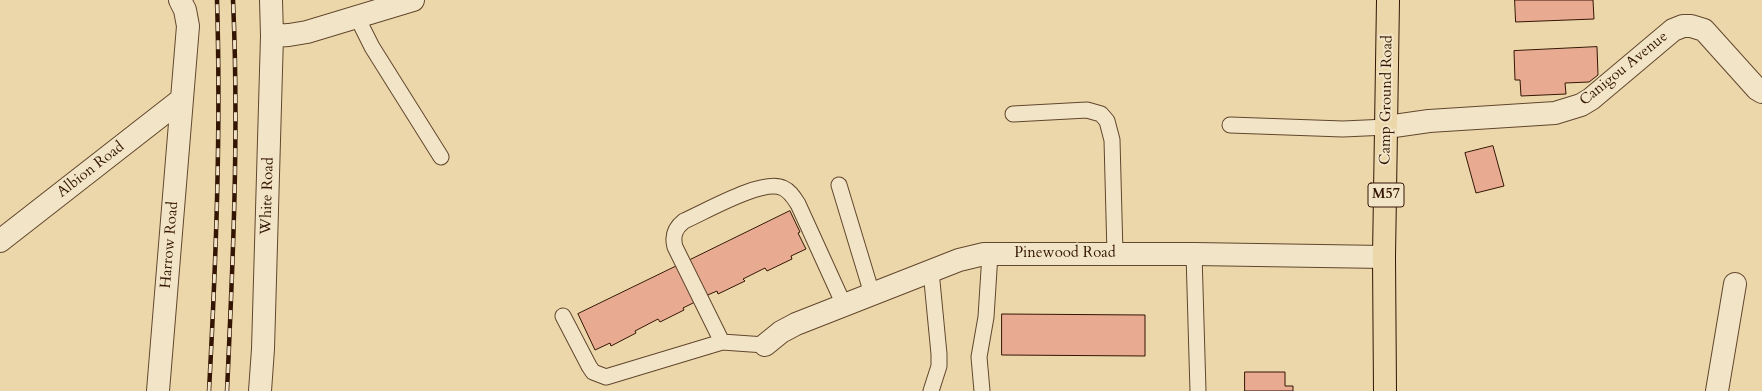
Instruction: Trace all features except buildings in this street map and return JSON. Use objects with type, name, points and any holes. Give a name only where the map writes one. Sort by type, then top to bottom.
[{"type":"main road","name":"Camp Ground Road","points":[[1384,391],[1384,257],[1388,0]]},
{"type":"street","name":"Harrow Road","points":[[158,391],[188,26],[185,10],[180,0]]},
{"type":"street","name":"White Road","points":[[260,391],[263,349],[272,36],[270,0]]},
{"type":"street","points":[[272,36],[307,32],[413,0]]},
{"type":"street","name":"Canigou Avenue","points":[[1387,127],[1423,122],[1555,113],[1569,110],[1591,99],[1673,30],[1683,26],[1691,26],[1704,30],[1757,89],[1762,92]]},
{"type":"street","name":"Albion Road","points":[[0,241],[182,99]]},
{"type":"street","name":"Pinewood Road","points":[[765,346],[787,328],[972,256],[990,254],[1194,254],[1384,257]]},
{"type":"street","points":[[1717,391],[1735,284]]},
{"type":"lane","points":[[357,17],[372,47],[441,157]]},
{"type":"lane","points":[[1013,114],[1087,110],[1101,114],[1107,121],[1112,140],[1115,254]]},
{"type":"lane","points":[[1230,125],[1343,129],[1387,127]]},
{"type":"lane","points":[[838,185],[872,294]]},
{"type":"lane","points":[[722,342],[675,247],[673,240],[674,232],[684,221],[754,189],[768,186],[783,187],[791,194],[798,204],[844,305]]},
{"type":"lane","points":[[982,391],[979,357],[987,307],[990,254]]},
{"type":"lane","points":[[1194,254],[1198,391]]},
{"type":"lane","points":[[931,271],[939,354],[939,366],[931,391]]},
{"type":"lane","points":[[563,316],[589,366],[594,372],[606,377],[722,342],[765,346]]},
{"type":"railway","points":[[209,391],[217,196],[217,0]]},
{"type":"railway","points":[[227,391],[235,147],[235,49],[233,0]]}]
